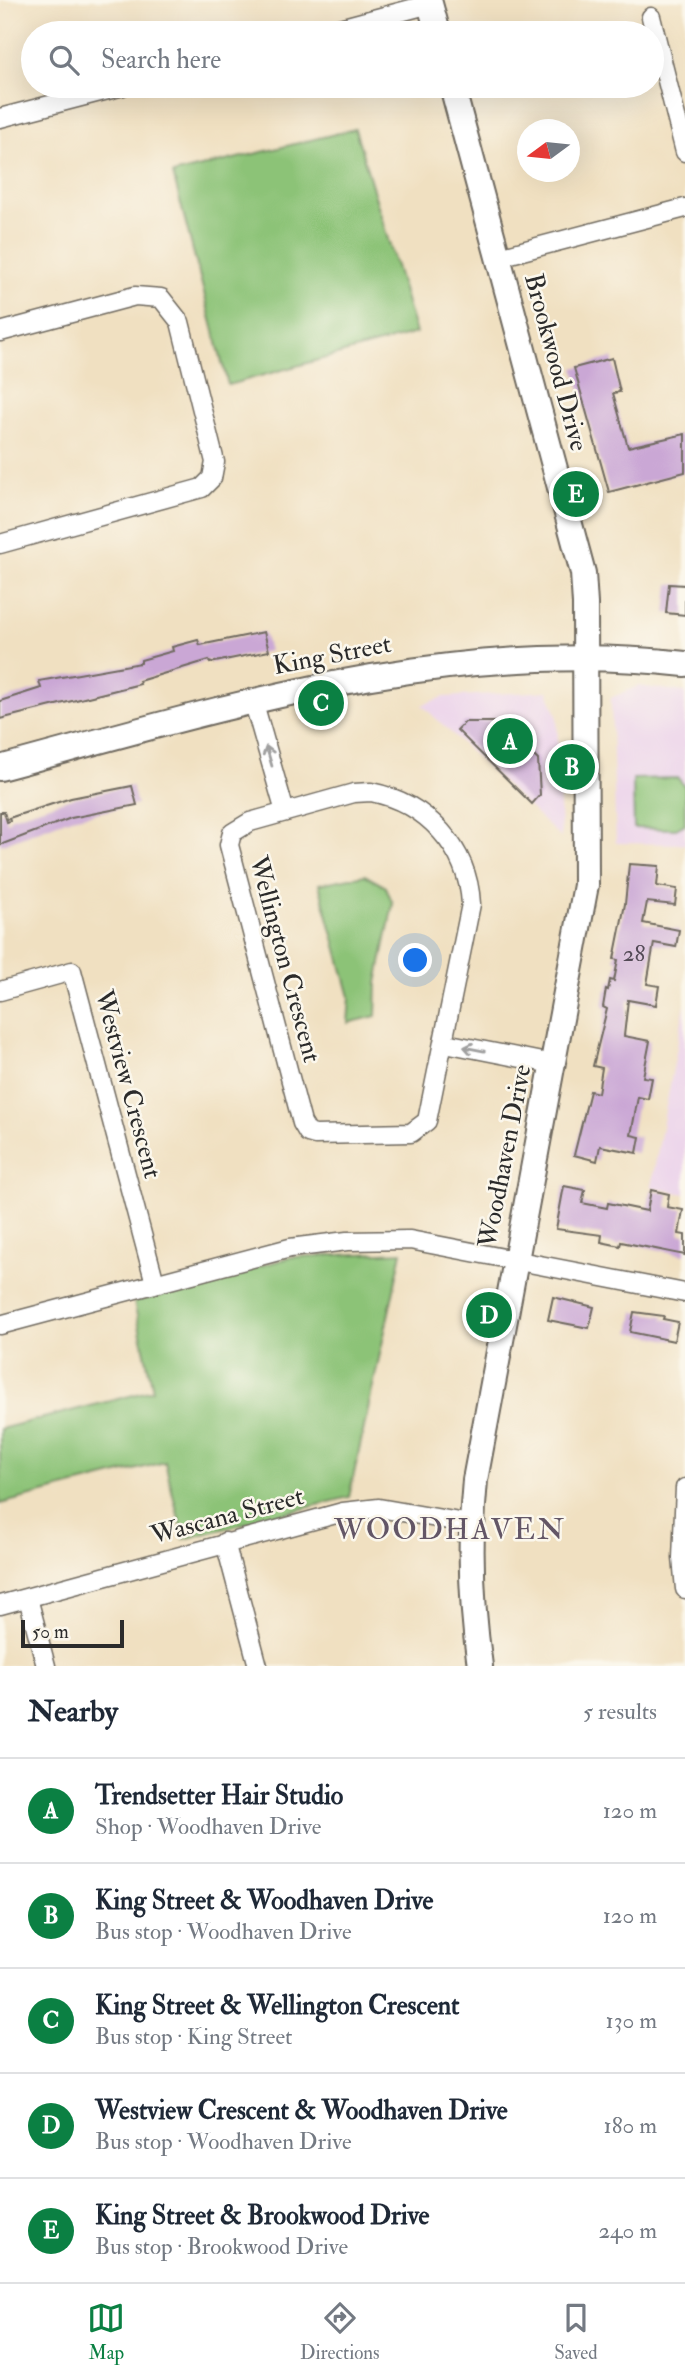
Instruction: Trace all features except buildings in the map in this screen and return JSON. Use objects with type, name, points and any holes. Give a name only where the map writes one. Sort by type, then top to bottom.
[{"type":"street","points":[[363,21],[430,2],[435,21]]},
{"type":"street","points":[[651,17],[652,21]]},
{"type":"street","points":[[664,69],[685,152]]},
{"type":"street","points":[[0,118],[77,98]]},
{"type":"street","name":"Brookwood Drive","points":[[455,98],[583,573],[584,657]]},
{"type":"street","points":[[499,257],[685,208]]},
{"type":"street","points":[[0,332],[135,296],[154,295],[161,298],[180,323],[215,462],[212,478],[202,488],[0,544]]},
{"type":"street","name":"King Street","points":[[0,768],[253,700],[421,667],[502,659],[584,657],[685,664]]},
{"type":"street","name":"Woodhaven Drive","points":[[480,1666],[471,1592],[471,1524],[481,1436],[586,885],[584,657]]},
{"type":"street","points":[[253,700],[285,812]]},
{"type":"street","name":"Wellington Crescent","points":[[354,793],[387,795],[415,809],[456,848],[466,867],[471,904],[444,1043],[430,1115],[417,1131],[321,1136],[308,1133],[302,1124],[230,853],[232,833],[240,826],[354,793]]},
{"type":"street","name":"Westview Crescent","points":[[0,990],[72,971],[155,1283]]},
{"type":"street","points":[[444,1043],[552,1064]]},
{"type":"street","points":[[0,1325],[155,1283],[323,1242],[410,1240],[685,1293]]},
{"type":"street","points":[[685,1488],[682,1558],[685,1589]]},
{"type":"street","name":"Wascana Street","points":[[0,1605],[225,1542],[357,1510],[406,1511],[471,1524]]},
{"type":"street","points":[[225,1542],[258,1666]]},
{"type":"street","points":[[28,1598],[46,1666]]},
{"type":"shaded area","points":[[638,686],[685,692],[685,844],[616,843],[611,698]]},
{"type":"shaded area","points":[[548,691],[557,715],[561,838],[422,705],[444,697]]},
{"type":"shaded area","points":[[685,1004],[685,1194],[651,1187]]},
{"type":"green space","points":[[355,129],[416,333],[228,385],[173,174]]},
{"type":"green space","points":[[678,778],[685,787],[685,824],[676,829],[634,828],[633,779]]},
{"type":"green space","points":[[365,875],[386,887],[393,904],[377,983],[376,1016],[348,1023],[350,997],[319,884]]},
{"type":"green space","points":[[402,1252],[349,1497],[184,1539],[165,1462],[0,1504],[0,1429],[153,1390],[134,1302],[292,1257]]},
{"type":"place","name":"King Street & Brookwood Drive","points":[[576,494]]},
{"type":"place","name":"King Street & Wellington Crescent","points":[[321,703]]},
{"type":"place","name":"Trendsetter Hair Studio","points":[[510,741]]},
{"type":"place","name":"King Street & Woodhaven Drive","points":[[572,767]]},
{"type":"place","name":"Westview Crescent & Woodhaven Drive","points":[[489,1315]]},
{"type":"district","name":"WOODHAVEN","points":[[450,1529]]}]
